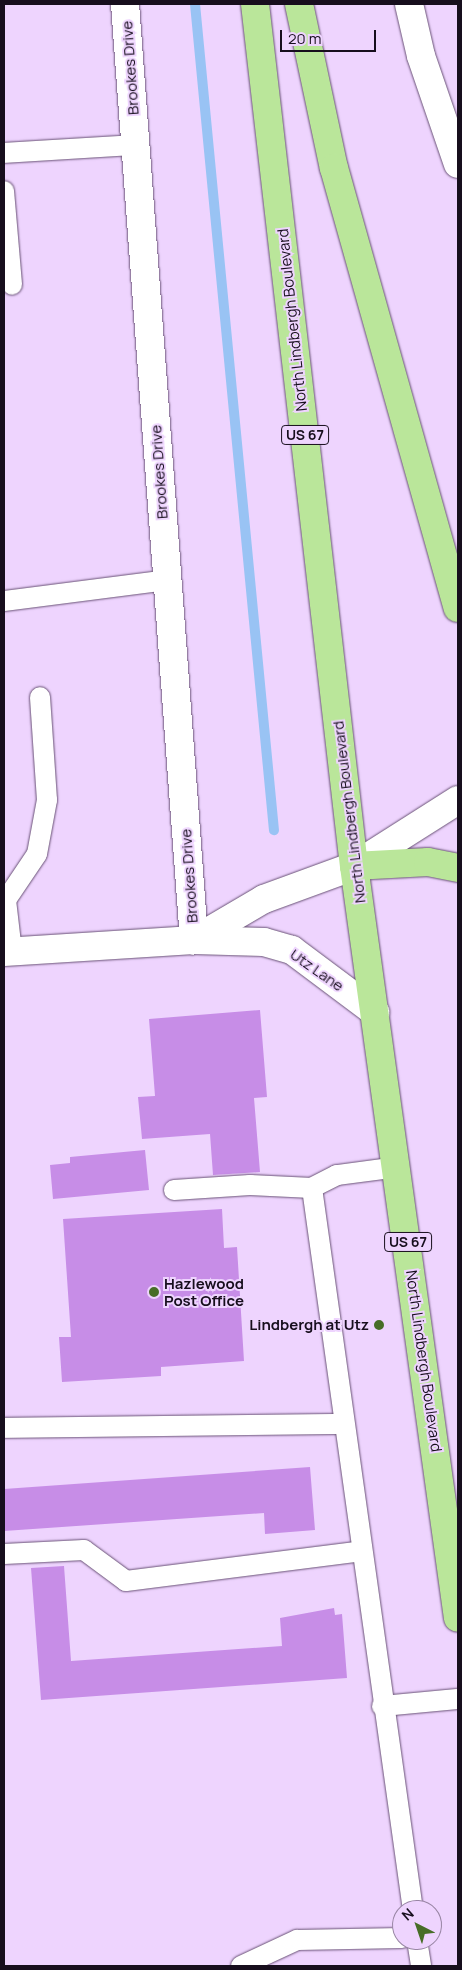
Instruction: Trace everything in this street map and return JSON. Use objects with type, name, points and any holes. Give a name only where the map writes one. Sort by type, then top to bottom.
[{"type":"highway","name":"North Lindbergh Boulevard","points":[[255,4],[354,866],[398,1167],[458,1618]]},
{"type":"highway","points":[[300,4],[334,168],[458,608]]},
{"type":"highway","points":[[354,866],[428,862],[458,868]]},
{"type":"street","name":"Brookes Drive","points":[[125,4],[194,940]]},
{"type":"street","points":[[409,4],[420,56],[458,164]]},
{"type":"street","name":"Utz Lane","points":[[194,940],[264,899],[354,866],[458,800]]},
{"type":"street","name":"Utz Lane","points":[[8,952],[194,940],[264,942],[292,950],[375,1012]]},
{"type":"lane","points":[[4,153],[135,144]]},
{"type":"lane","points":[[4,191],[12,285]]},
{"type":"lane","points":[[4,601],[167,580]]},
{"type":"lane","points":[[8,952],[5,900],[37,854],[47,800],[40,697]]},
{"type":"lane","points":[[174,1190],[250,1185],[312,1188],[337,1175],[398,1167]]},
{"type":"lane","points":[[312,1188],[382,1706],[411,1900]]},
{"type":"lane","points":[[4,1428],[344,1424]]},
{"type":"lane","points":[[4,1554],[84,1550],[126,1581],[362,1551]]},
{"type":"lane","points":[[382,1706],[458,1699]]},
{"type":"lane","points":[[241,1966],[296,1940],[392,1938]]},
{"type":"lane","points":[[419,1950],[421,1966]]},
{"type":"building","points":[[260,1010],[267,1097],[254,1098],[260,1172],[213,1175],[210,1134],[142,1139],[138,1097],[155,1096],[149,1019]]},
{"type":"building","points":[[145,1150],[149,1190],[53,1199],[50,1165],[70,1163],[70,1157]]},
{"type":"building","name":"Hazlewood Post Office","points":[[222,1209],[224,1248],[237,1247],[244,1361],[161,1367],[161,1376],[62,1382],[59,1337],[71,1337],[63,1219]]},
{"type":"building","points":[[310,1467],[315,1530],[265,1534],[264,1513],[4,1531],[4,1489]]},
{"type":"building","points":[[64,1566],[71,1661],[282,1646],[280,1618],[334,1608],[335,1615],[342,1614],[347,1678],[41,1700],[31,1568]]},
{"type":"waterway","points":[[195,4],[274,830]]},
{"type":"place","name":"Hazlewood Post Office","points":[[154,1292]]},
{"type":"place","name":"Lindbergh at Utz","points":[[379,1325]]}]
